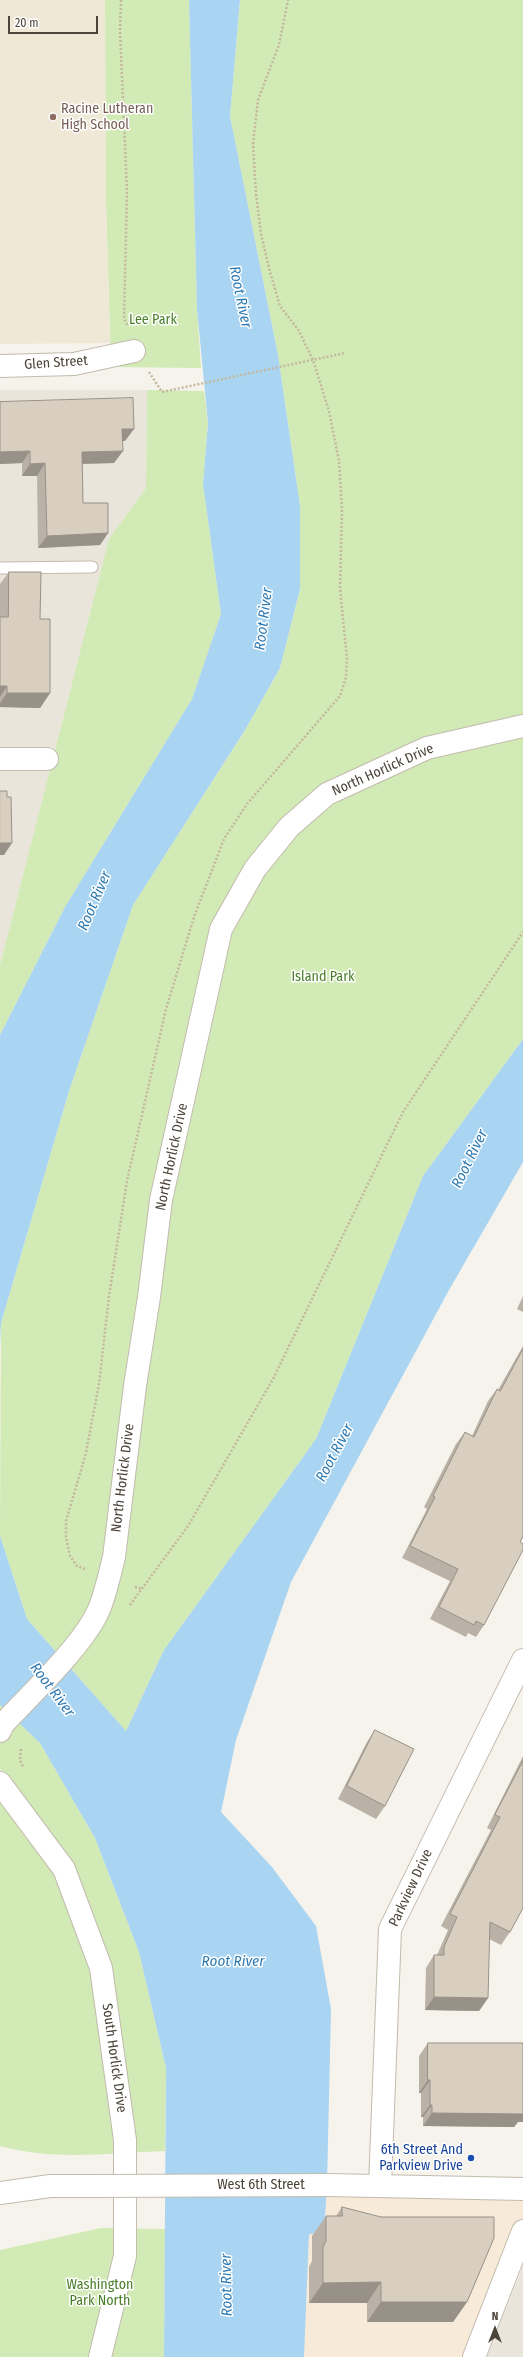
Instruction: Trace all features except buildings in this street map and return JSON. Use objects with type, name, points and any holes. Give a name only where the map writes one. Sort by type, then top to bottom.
[{"type":"street","name":"Glen Street","points":[[0,366],[74,364],[134,351]]},
{"type":"street","name":"North Horlick Drive","points":[[2,1727],[65,1658],[82,1636],[100,1608],[114,1557],[135,1386],[162,1200],[220,929],[255,869],[289,827],[327,794],[427,748],[523,726]]},
{"type":"street","points":[[0,759],[47,759]]},
{"type":"street","name":"Parkview Drive","points":[[380,2186],[390,1929],[523,1660]]},
{"type":"street","name":"South Horlick Drive","points":[[0,1783],[64,1869],[100,1968],[126,2140],[125,2256],[100,2357]]},
{"type":"street","name":"West 6th Street","points":[[0,2193],[50,2186],[327,2185],[523,2189]]},
{"type":"street","points":[[474,2357],[523,2231]]},
{"type":"lane","points":[[0,568],[92,567]]},
{"type":"path","points":[[121,0],[120,31],[127,191],[124,318],[134,351],[162,392],[344,353]]},
{"type":"path","points":[[288,0],[279,45],[258,100],[253,144],[261,234],[280,306],[299,331],[313,360]]},
{"type":"path","points":[[142,1590],[188,1526],[273,1379],[403,1112],[523,932]]},
{"type":"shaded area","name":"Racine Lutheran High School","points":[[0,0],[105,0],[106,199],[110,343],[0,344]]},
{"type":"shaded area","points":[[0,390],[147,390],[146,488],[109,540],[0,965]]},
{"type":"shaded area","points":[[327,2185],[523,2189],[523,2231],[474,2357],[304,2357],[309,2233]]},
{"type":"shaded area","points":[[523,2266],[523,2357],[487,2357],[496,2334]]},
{"type":"green space","name":"Lee Park","points":[[105,0],[189,0],[197,309],[201,368],[111,367],[106,199]]},
{"type":"green space","name":"Island Park","points":[[240,0],[523,0],[523,1039],[423,1176],[316,1439],[164,1650],[126,1731],[27,1619],[0,1536],[1,1323],[69,1091],[133,905],[245,730],[280,668],[300,589],[300,506],[278,355],[230,116]]},
{"type":"green space","points":[[147,390],[204,391],[208,423],[203,484],[221,614],[192,699],[65,907],[0,1035],[0,965],[109,539],[146,488]]},
{"type":"green space","points":[[0,1705],[40,1743],[95,1838],[139,1952],[166,2068],[165,2151],[61,2155],[20,2151],[0,2146],[0,1781],[2,1772],[0,1769]]},
{"type":"green space","name":"Washington Park North","points":[[101,2228],[165,2229],[164,2357],[0,2357],[0,2250]]},
{"type":"water","name":"Root River","points":[[189,0],[240,0],[230,116],[278,355],[300,506],[300,589],[280,668],[245,730],[133,905],[69,1091],[1,1323],[0,1346],[0,1035],[65,907],[192,699],[221,614],[203,484],[208,423],[197,309]]},
{"type":"water","name":"Root River","points":[[523,1039],[523,1162],[449,1290],[291,1582],[236,1740],[221,1812],[272,1867],[316,1926],[331,2009],[327,2185],[324,2233],[309,2234],[304,2357],[164,2357],[166,2068],[139,1952],[95,1838],[40,1743],[0,1705],[0,1536],[27,1619],[126,1731],[164,1650],[316,1439],[423,1176]]},
{"type":"place","name":"Racine Lutheran High School","points":[[53,117]]},
{"type":"place","name":"6th Street And Parkview Drive","points":[[471,2158]]}]
